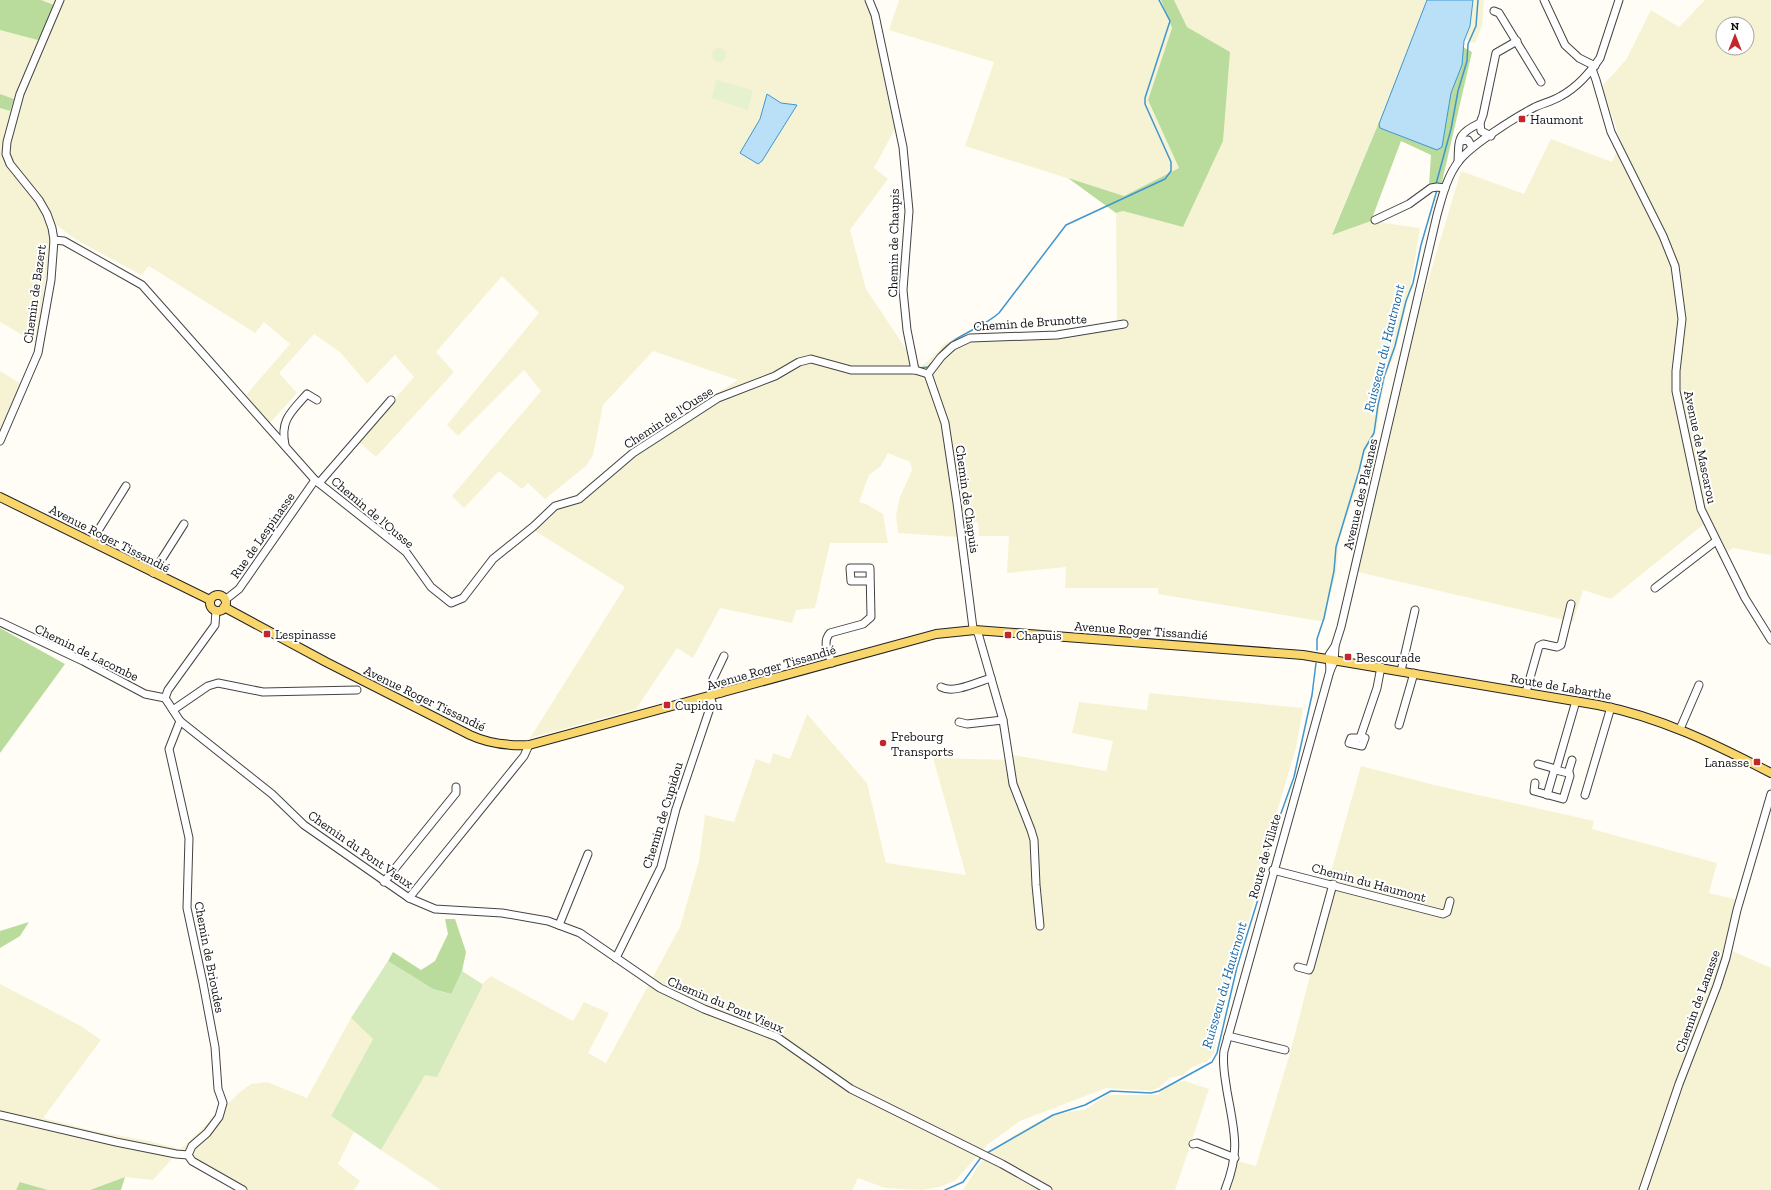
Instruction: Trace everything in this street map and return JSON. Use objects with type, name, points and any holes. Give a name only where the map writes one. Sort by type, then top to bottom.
[{"type":"main road","name":"Avenue Roger Tissandié","points":[[0,497],[152,573],[210,600]]},
{"type":"main road","points":[[218,595],[222,596],[225,604],[216,611],[211,607],[210,600],[218,595]]},
{"type":"main road","name":"Avenue Roger Tissandié","points":[[225,604],[326,662],[482,741],[504,746],[529,745],[936,634],[975,630],[1242,650],[1332,659]]},
{"type":"main road","name":"Route de Labarthe","points":[[1332,659],[1611,707],[1635,713],[1680,729],[1771,773]]},
{"type":"street","points":[[0,159],[6,154],[12,118],[20,94],[60,0]]},
{"type":"street","name":"Chemin de Chaupis","points":[[869,0],[876,16],[903,147],[909,210],[904,290],[907,330],[915,370]]},
{"type":"street","points":[[1544,0],[1565,45],[1593,68]]},
{"type":"street","points":[[1477,124],[1464,131],[1461,141],[1470,143],[1483,141],[1536,107],[1561,96],[1593,68],[1600,58],[1619,0]]},
{"type":"street","points":[[1494,12],[1499,13],[1542,82]]},
{"type":"street","points":[[1470,143],[1477,124],[1496,53],[1517,41]]},
{"type":"street","name":"Avenue de Mascarou","points":[[1593,68],[1611,132],[1663,236],[1675,266],[1682,319],[1676,376],[1677,400],[1698,500],[1716,541],[1745,598],[1771,640]]},
{"type":"street","points":[[1477,124],[1484,134],[1491,136]]},
{"type":"street","name":"Avenue des Platanes","points":[[1458,162],[1458,145],[1461,141]]},
{"type":"street","name":"Avenue des Platanes","points":[[1332,659],[1435,223],[1445,188],[1458,162],[1466,153],[1470,143]]},
{"type":"street","points":[[1459,150],[1462,153],[1466,153]]},
{"type":"street","name":"Chemin de Bazert","points":[[0,440],[38,353],[51,280],[54,240],[51,225],[39,200],[14,171],[6,154]]},
{"type":"street","points":[[1375,220],[1409,204],[1431,188],[1445,188]]},
{"type":"street","name":"Chemin de l'Ousse","points":[[51,225],[64,241],[142,285],[317,482],[406,552],[431,587],[450,603],[463,598],[493,559],[534,526],[555,506],[578,499],[634,452],[718,398],[775,376],[799,362],[811,359],[851,370],[915,370],[928,374]]},
{"type":"street","name":"Chemin de l'Ousse","points":[[54,240],[64,241]]},
{"type":"street","name":"Chemin de Brunotte","points":[[928,374],[947,351],[965,340],[982,337],[1058,335],[1124,324]]},
{"type":"street","name":"Chemin de Chapuis","points":[[928,374],[945,423],[973,628],[978,633],[990,678],[1004,720],[1013,784],[1029,823],[1034,840],[1040,926]]},
{"type":"street","points":[[286,446],[282,430],[287,416],[307,394],[317,400]]},
{"type":"street","name":"Rue de Lespinasse","points":[[225,604],[243,585],[317,482],[391,400]]},
{"type":"street","points":[[92,542],[126,486]]},
{"type":"street","points":[[152,573],[184,524]]},
{"type":"street","points":[[1655,588],[1716,541]]},
{"type":"street","points":[[832,663],[825,642],[826,637],[830,633],[863,624],[868,621],[871,617],[870,581]]},
{"type":"street","points":[[1526,692],[1539,646],[1543,644],[1557,647],[1561,645],[1571,604]]},
{"type":"street","points":[[1401,671],[1415,610]]},
{"type":"street","points":[[180,721],[165,698],[168,690],[215,625],[216,611]]},
{"type":"street","name":"Chemin de Lacombe","points":[[0,622],[83,661],[145,694],[165,698]]},
{"type":"street","points":[[721,693],[713,683],[713,679],[724,656]]},
{"type":"street","name":"Route de Villate","points":[[1225,1190],[1235,1158],[1235,1138],[1223,1069],[1223,1059],[1273,870],[1330,671],[1332,659]]},
{"type":"street","points":[[1361,736],[1377,688],[1381,667]]},
{"type":"street","points":[[1399,725],[1414,673]]},
{"type":"street","points":[[941,687],[946,690],[990,678]]},
{"type":"street","points":[[172,710],[208,686],[218,683],[263,692],[357,690]]},
{"type":"street","points":[[1680,729],[1698,685]]},
{"type":"street","name":"Chemin de Cupidou","points":[[616,958],[661,867],[676,809],[712,702],[710,696]]},
{"type":"street","points":[[1547,795],[1553,772],[1556,770],[1576,701]]},
{"type":"street","points":[[1585,795],[1611,707]]},
{"type":"street","points":[[959,722],[967,724],[1004,720]]},
{"type":"street","name":"Chemin du Pont Vieux","points":[[180,721],[272,794],[304,826],[409,898],[435,909],[502,913],[558,925],[580,933],[660,988],[704,1009],[777,1037],[851,1089],[1002,1164],[1048,1190]]},
{"type":"street","name":"Chemin de Brioudes","points":[[180,721],[169,749],[189,838],[187,908],[215,1047],[218,1089],[223,1103],[219,1117],[207,1133],[192,1146],[188,1155]]},
{"type":"street","points":[[409,898],[524,756],[529,745]]},
{"type":"street","points":[[1535,783],[1534,791],[1564,798],[1570,776],[1569,772],[1572,760]]},
{"type":"street","points":[[1538,764],[1556,770],[1569,772]]},
{"type":"street","points":[[384,882],[456,793],[456,787]]},
{"type":"street","name":"Chemin de Lanasse","points":[[1643,1190],[1680,1084],[1717,986],[1771,794]]},
{"type":"street","points":[[558,925],[588,854]]},
{"type":"street","name":"Chemin du Haumont","points":[[1273,870],[1333,884],[1443,914],[1446,912],[1450,901]]},
{"type":"street","points":[[1298,967],[1309,970],[1310,968],[1333,884]]},
{"type":"street","points":[[1228,1036],[1285,1050]]},
{"type":"street","points":[[0,1115],[131,1145],[188,1155],[192,1161],[243,1190]]},
{"type":"street","points":[[1193,1144],[1197,1144],[1235,1158]]},
{"type":"shaded area","points":[[41,0],[866,0],[870,7],[896,127],[874,168],[888,179],[850,230],[866,289],[908,352],[921,366],[933,357],[944,344],[961,335],[1065,331],[1117,324],[1116,213],[1123,211],[1183,227],[1230,52],[1187,27],[1174,0],[1484,0],[1482,26],[1475,43],[1420,24],[1332,234],[1371,221],[1420,228],[1409,295],[1394,356],[1386,376],[1377,429],[1363,458],[1357,488],[1339,540],[1336,575],[1327,603],[1325,620],[1319,621],[1158,594],[1158,588],[1065,588],[1066,567],[1007,573],[1009,536],[979,536],[978,522],[959,523],[957,537],[898,533],[896,515],[900,497],[912,470],[910,462],[888,453],[881,466],[869,475],[859,502],[868,505],[883,514],[888,543],[830,543],[815,608],[796,610],[792,623],[720,608],[693,658],[677,648],[636,709],[530,738],[625,587],[535,531],[581,490],[646,438],[738,380],[653,351],[603,405],[593,455],[586,466],[545,499],[528,483],[522,489],[499,471],[464,508],[452,496],[541,391],[524,370],[458,436],[447,425],[539,313],[502,276],[436,352],[454,372],[376,457],[358,441],[414,377],[395,355],[367,384],[340,352],[314,334],[279,373],[297,393],[269,424],[246,395],[290,344],[264,322],[255,333],[149,266],[141,275],[75,239],[54,223],[36,343],[0,322],[0,108],[10,111],[14,99],[0,94],[0,30],[38,39],[56,5]]},
{"type":"shaded area","points":[[899,0],[1161,0],[1172,28],[1148,100],[1179,168],[1124,196],[965,146],[994,62],[889,30]]},
{"type":"shaded area","points":[[1705,0],[1771,0],[1771,555],[1733,548],[1720,559],[1704,524],[1611,599],[1583,590],[1573,622],[1358,572],[1350,567],[1379,444],[1461,171],[1524,194],[1551,139],[1612,162],[1621,142],[1602,86],[1626,60],[1651,10],[1679,27]]},
{"type":"shaded area","points":[[0,371],[21,384],[0,434]]},
{"type":"shaded area","points":[[1149,693],[1303,708],[1296,748],[1261,865],[1258,886],[1241,951],[1226,994],[1214,1052],[1208,1061],[1192,1067],[1183,1075],[1169,1078],[1160,1087],[1151,1091],[1106,1088],[1020,1121],[987,1145],[955,1181],[939,1187],[922,1190],[885,1188],[858,1178],[852,1190],[441,1190],[381,1150],[425,1074],[482,987],[482,984],[491,976],[573,1021],[584,1002],[609,1013],[588,1053],[606,1063],[680,927],[699,861],[705,815],[734,822],[756,759],[770,764],[773,753],[790,759],[807,714],[867,783],[886,863],[966,875],[933,758],[1012,760],[1013,755],[1106,771],[1113,741],[1072,733],[1079,702],[1147,710]]},
{"type":"shaded area","points":[[1361,766],[1434,785],[1594,821],[1592,829],[1717,863],[1709,893],[1738,900],[1728,949],[1771,968],[1771,1190],[1225,1190],[1237,1161],[1256,1166],[1290,1053],[1332,891],[1326,889]]},
{"type":"shaded area","points":[[0,984],[81,1026],[101,1040],[43,1118],[95,1131],[144,1140],[181,1149],[153,1180],[125,1177],[90,1190],[48,1190],[21,1182],[16,1190],[0,1190]]},
{"type":"shaded area","points":[[351,1018],[373,1039],[331,1116],[354,1132],[338,1164],[360,1181],[354,1190],[239,1190],[181,1149],[240,1092],[251,1084],[267,1082],[307,1098]]},
{"type":"shaded area","points":[[1185,1081],[1209,1089],[1175,1190],[963,1190],[979,1165],[990,1153],[1016,1134],[1052,1115],[1086,1109],[1107,1095],[1157,1095],[1170,1084]]},
{"type":"green space","points":[[0,0],[41,0],[57,6],[38,40],[0,30]]},
{"type":"green space","points":[[1161,0],[1174,0],[1187,27],[1230,52],[1223,141],[1183,227],[1123,211],[1116,213],[1068,178],[1124,196],[1179,168],[1148,100],[1172,28]]},
{"type":"green space","points":[[1420,24],[1472,52],[1441,186],[1429,185],[1431,155],[1401,141],[1371,221],[1332,235]]},
{"type":"green space","points":[[719,48],[724,50],[726,55],[724,60],[719,62],[714,60],[712,55],[714,50]]},
{"type":"green space","points":[[716,80],[753,90],[748,110],[712,98]]},
{"type":"green space","points":[[0,94],[14,99],[10,111],[0,108]]},
{"type":"green space","points":[[0,628],[65,664],[0,753]]},
{"type":"green space","points":[[445,919],[455,919],[466,952],[462,971],[451,994],[433,989],[388,961],[393,952],[421,970],[435,961],[448,934]]},
{"type":"green space","points":[[29,922],[20,936],[0,948],[0,931]]},
{"type":"green space","points":[[388,961],[433,989],[450,994],[462,971],[482,984],[482,987],[437,1077],[425,1075],[381,1150],[331,1116],[373,1039],[351,1018]]},
{"type":"green space","points":[[125,1177],[121,1190],[90,1190]]},
{"type":"green space","points":[[20,1182],[48,1190],[16,1190]]},
{"type":"water","points":[[1427,0],[1473,0],[1470,26],[1464,41],[1462,65],[1451,93],[1442,147],[1437,150],[1380,128],[1379,124]]},
{"type":"water","points":[[767,94],[781,103],[797,105],[762,161],[758,164],[740,153],[760,119]]},
{"type":"waterway","points":[[939,354],[952,342],[992,319],[999,313],[1066,225],[1165,179],[1171,171],[1171,162],[1145,104],[1145,98],[1170,21],[1159,0]]},
{"type":"waterway","name":"Ruisseau du Hautmont","points":[[1436,184],[1451,129],[1458,91],[1467,61],[1468,44],[1476,26],[1478,0]]},
{"type":"waterway","name":"Ruisseau du Hautmont","points":[[1317,650],[1317,639],[1324,618],[1334,571],[1336,547],[1364,450],[1374,433],[1384,377],[1395,346],[1406,301],[1413,283],[1421,245],[1437,190]]},
{"type":"waterway","points":[[919,368],[928,367],[933,362]]},
{"type":"waterway","name":"Ruisseau du Hautmont","points":[[987,1153],[1053,1115],[1085,1105],[1111,1091],[1151,1093],[1159,1091],[1212,1062],[1217,1053],[1237,967],[1259,896],[1265,858],[1294,777],[1312,695],[1316,663]]},
{"type":"waterway","name":"Ruisseau du Hautmont","points":[[945,1190],[963,1182],[982,1156]]},
{"type":"place","name":"Haumont","points":[[1522,119]]},
{"type":"place","name":"Lespinasse","points":[[267,634]]},
{"type":"place","name":"Chapuis","points":[[1008,635]]},
{"type":"place","name":"Bescourade","points":[[1348,657]]},
{"type":"place","name":"Cupidou","points":[[667,705]]},
{"type":"place","name":"Frebourg Transports","points":[[883,743]]},
{"type":"place","name":"Lanasse","points":[[1757,762]]}]
